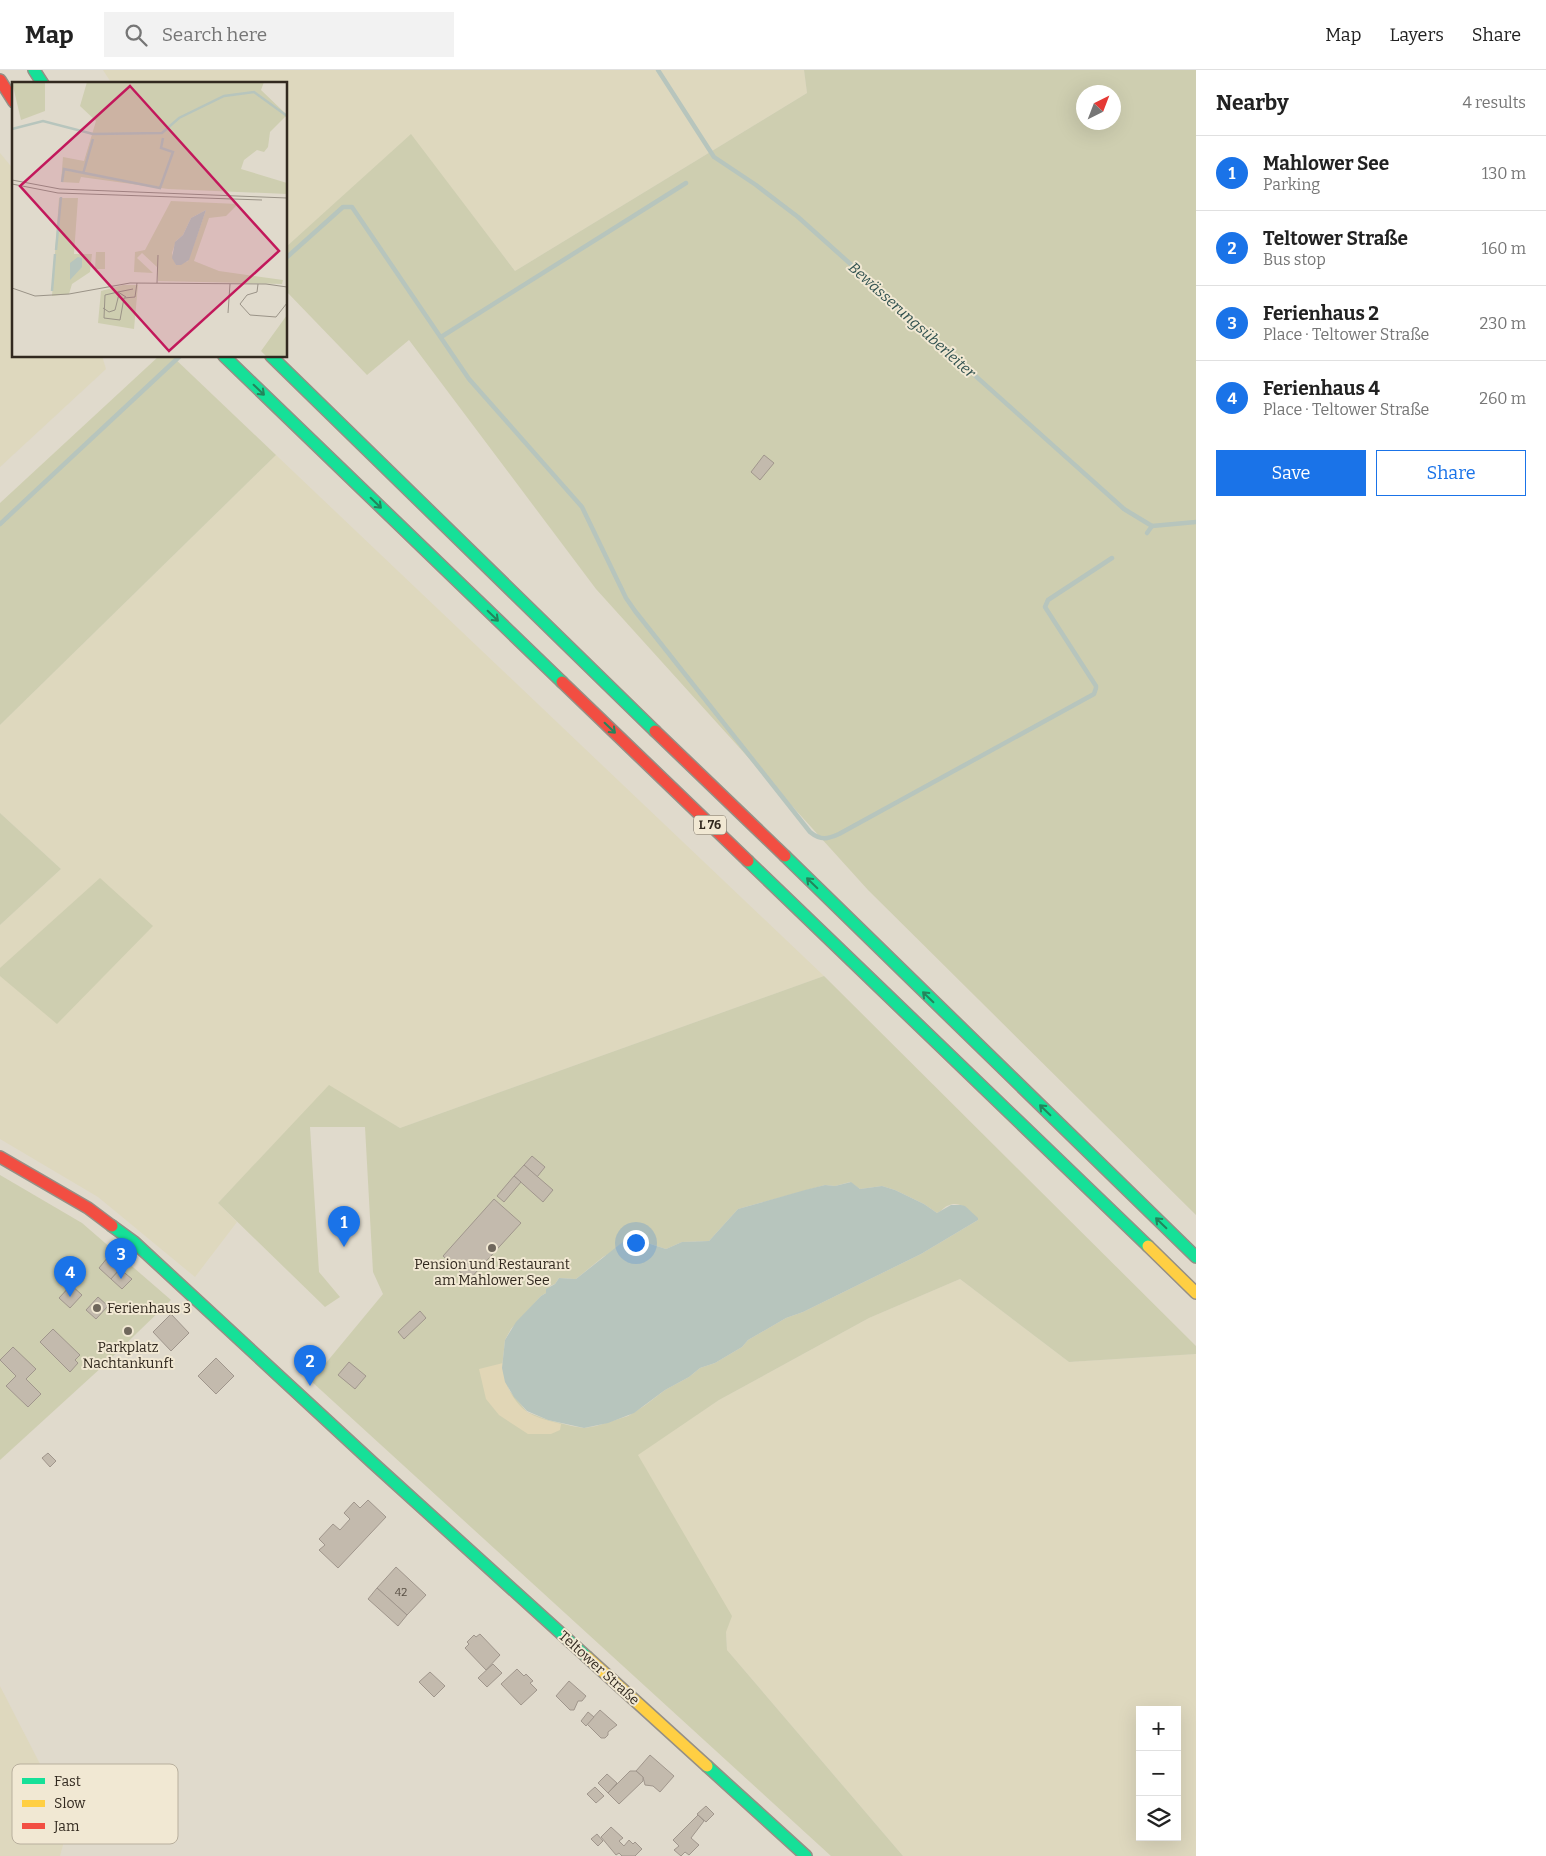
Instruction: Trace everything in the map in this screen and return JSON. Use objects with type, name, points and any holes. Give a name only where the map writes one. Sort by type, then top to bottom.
[{"type":"main road","points":[[34,70],[42,82]]},
{"type":"main road","points":[[0,80],[12,99]]},
{"type":"main road","name":"L 76","points":[[226,358],[1196,1293]]},
{"type":"main road","name":"L 76","points":[[273,358],[1196,1257]]},
{"type":"main road","name":"Teltower Straße","points":[[0,1157],[88,1208],[134,1242],[373,1463],[806,1856]]},
{"type":"shaded area","points":[[103,70],[804,70],[807,93],[515,271],[411,135],[288,245],[288,82],[111,82]]},
{"type":"shaded area","points":[[0,153],[12,168],[12,358],[103,358],[106,369],[0,467]]},
{"type":"shaded area","points":[[276,455],[824,976],[400,1128],[329,1086],[218,1203],[237,1222],[195,1277],[98,1197],[0,1139],[0,925],[61,869],[0,813],[0,725]]},
{"type":"shaded area","points":[[851,1182],[860,1189],[882,1186],[895,1190],[924,1204],[937,1213],[951,1205],[965,1206],[978,1220],[921,1254],[803,1312],[786,1318],[748,1340],[742,1347],[715,1363],[700,1368],[689,1377],[665,1390],[634,1413],[608,1423],[584,1428],[548,1420],[527,1411],[514,1397],[505,1382],[502,1368],[505,1340],[516,1322],[546,1293],[546,1289],[555,1284],[559,1278],[576,1279],[624,1241],[635,1239],[666,1249],[682,1242],[709,1241],[738,1209],[825,1185],[835,1186]]},
{"type":"shaded area","points":[[960,1279],[1069,1362],[1196,1354],[1196,1856],[903,1856],[727,1650],[726,1632],[637,1455],[719,1400],[869,1318]]},
{"type":"shaded area","points":[[0,1686],[40,1764],[12,1764],[12,1844],[63,1845],[60,1856],[0,1856]]},
{"type":"green space","points":[[804,70],[1196,70],[1196,1215],[868,890],[596,589],[409,340],[367,375],[288,293],[288,245],[411,134],[515,271],[807,93]]},
{"type":"green space","points":[[157,358],[174,358],[276,455],[0,725],[0,503]]},
{"type":"green space","points":[[0,813],[61,869],[0,925]]},
{"type":"green space","points":[[100,878],[153,926],[57,1024],[0,976],[0,968]]},
{"type":"green space","points":[[824,976],[1196,1346],[1196,1354],[1069,1362],[960,1279],[869,1318],[719,1400],[638,1455],[732,1616],[726,1632],[727,1650],[903,1856],[831,1856],[311,1381],[383,1294],[373,1272],[365,1127],[310,1127],[319,1272],[340,1297],[325,1307],[218,1203],[329,1085],[400,1128]],"holes":[[[850,1182],[860,1189],[882,1186],[895,1190],[924,1204],[937,1213],[952,1204],[961,1205],[969,1210],[978,1220],[921,1254],[803,1312],[786,1318],[748,1340],[742,1347],[715,1363],[700,1368],[628,1416],[596,1426],[584,1428],[572,1426],[527,1412],[509,1390],[502,1368],[505,1340],[511,1329],[559,1278],[576,1279],[603,1257],[635,1239],[666,1249],[682,1242],[709,1241],[738,1209],[825,1185],[835,1186]]]},
{"type":"green space","points":[[0,1175],[82,1223],[171,1300],[103,1366],[0,1460]]},
{"type":"sand","points":[[503,1363],[506,1383],[517,1402],[531,1414],[561,1424],[560,1430],[551,1434],[528,1434],[499,1415],[486,1399],[479,1369]]},
{"type":"building","points":[[764,455],[774,463],[760,480],[751,472]]},
{"type":"building","points":[[532,1156],[545,1167],[537,1177],[524,1165]]},
{"type":"building","points":[[524,1165],[553,1190],[543,1202],[514,1176]]},
{"type":"building","points":[[514,1176],[521,1182],[504,1202],[497,1196]]},
{"type":"building","points":[[494,1199],[521,1223],[469,1280],[443,1256]]},
{"type":"building","points":[[108,1257],[120,1269],[111,1279],[99,1268]]},
{"type":"building","points":[[120,1269],[132,1279],[122,1289],[111,1279]]},
{"type":"building","points":[[71,1285],[82,1295],[70,1308],[59,1298]]},
{"type":"building","name":"Ferienhaus 3","points":[[98,1297],[108,1306],[96,1319],[86,1310]]},
{"type":"building","points":[[420,1311],[426,1318],[404,1339],[398,1332]]},
{"type":"building","points":[[171,1314],[189,1333],[171,1351],[153,1332]]},
{"type":"building","points":[[53,1329],[80,1355],[75,1360],[78,1363],[70,1372],[40,1342]]},
{"type":"building","points":[[13,1347],[36,1369],[26,1379],[41,1394],[28,1407],[6,1386],[16,1376],[0,1360]]},
{"type":"building","points":[[216,1358],[234,1376],[216,1394],[198,1376]]},
{"type":"building","points":[[349,1362],[366,1376],[355,1389],[338,1375]]},
{"type":"building","points":[[48,1453],[56,1461],[50,1467],[42,1458]]},
{"type":"building","points":[[368,1500],[386,1517],[338,1568],[319,1550],[325,1545],[319,1539],[333,1524],[340,1530],[350,1519],[344,1513],[354,1502],[360,1508]]},
{"type":"building","points":[[396,1567],[426,1595],[407,1615],[377,1588]]},
{"type":"building","points":[[377,1588],[407,1615],[398,1626],[368,1599]]},
{"type":"building","points":[[480,1634],[500,1655],[486,1670],[465,1648],[469,1644],[467,1642],[474,1635],[476,1637]]},
{"type":"building","points":[[493,1664],[502,1673],[487,1687],[478,1678]]},
{"type":"building","points":[[517,1669],[533,1681],[530,1683],[537,1690],[521,1705],[501,1684]]},
{"type":"building","points":[[430,1672],[445,1686],[434,1697],[419,1682]]},
{"type":"building","points":[[569,1681],[586,1696],[582,1701],[578,1701],[574,1710],[570,1710],[556,1696]]},
{"type":"building","points":[[600,1710],[617,1725],[608,1732],[605,1738],[601,1738],[587,1724]]},
{"type":"building","points":[[588,1712],[594,1717],[586,1726],[581,1721]]},
{"type":"building","points":[[650,1755],[674,1776],[660,1792],[653,1786],[645,1785],[643,1777],[636,1771]]},
{"type":"building","points":[[630,1771],[636,1771],[643,1777],[643,1781],[619,1804],[608,1793]]},
{"type":"building","points":[[607,1774],[617,1783],[608,1793],[598,1783]]},
{"type":"building","points":[[595,1787],[604,1796],[596,1803],[587,1794]]},
{"type":"building","points":[[706,1806],[714,1814],[706,1822],[697,1814]]},
{"type":"building","points":[[698,1815],[704,1821],[691,1838],[699,1845],[689,1855],[685,1852],[681,1856],[674,1850],[679,1846],[673,1840]]},
{"type":"building","points":[[611,1827],[623,1838],[619,1841],[624,1846],[629,1840],[633,1844],[635,1842],[642,1849],[635,1856],[622,1856],[619,1853],[616,1855],[601,1837]]},
{"type":"building","points":[[597,1834],[603,1841],[598,1846],[591,1839]]},
{"type":"waterway","name":"Bewässerungsüberleiter","points":[[658,70],[714,157],[756,185],[798,217],[1124,509],[1152,526],[1196,522]]},
{"type":"waterway","points":[[441,337],[686,183]]},
{"type":"waterway","points":[[288,256],[343,207],[352,207],[469,379],[582,507],[626,598],[635,611],[810,832],[818,837],[828,838],[839,834],[1094,694],[1096,686],[1045,607],[1048,600],[1112,558]]},
{"type":"waterway","points":[[0,524],[178,358]]},
{"type":"waterway","points":[[1147,533],[1152,526]]},
{"type":"traffic: fast","points":[[34,70],[42,82]]},
{"type":"traffic: fast","points":[[226,358],[562,682]]},
{"type":"traffic: fast","points":[[273,358],[655,731]]},
{"type":"traffic: fast","points":[[785,856],[1196,1257]]},
{"type":"traffic: fast","points":[[748,861],[1148,1246]]},
{"type":"traffic: fast","points":[[112,1226],[134,1242],[373,1463],[587,1657]]},
{"type":"traffic: fast","points":[[707,1766],[806,1856]]},
{"type":"traffic: slow","points":[[1148,1246],[1196,1293]]},
{"type":"traffic: slow","points":[[587,1657],[707,1766]]},
{"type":"traffic: jam","points":[[0,80],[12,99]]},
{"type":"traffic: jam","points":[[562,682],[748,861]]},
{"type":"traffic: jam","points":[[655,731],[785,856]]},
{"type":"traffic: jam","points":[[0,1157],[88,1208],[112,1226]]},
{"type":"place","name":"Mahlower See","points":[[344,1247]]},
{"type":"place","name":"Pension und Restaurant am Mahlower See","points":[[492,1248]]},
{"type":"place","name":"Ferienhaus 2","points":[[121,1279]]},
{"type":"place","name":"Ferienhaus 4","points":[[70,1297]]},
{"type":"place","name":"Ferienhaus 3","points":[[97,1308]]},
{"type":"place","name":"Parkplatz Nachtankunft","points":[[128,1331]]},
{"type":"place","name":"Teltower Straße","points":[[310,1386]]}]
